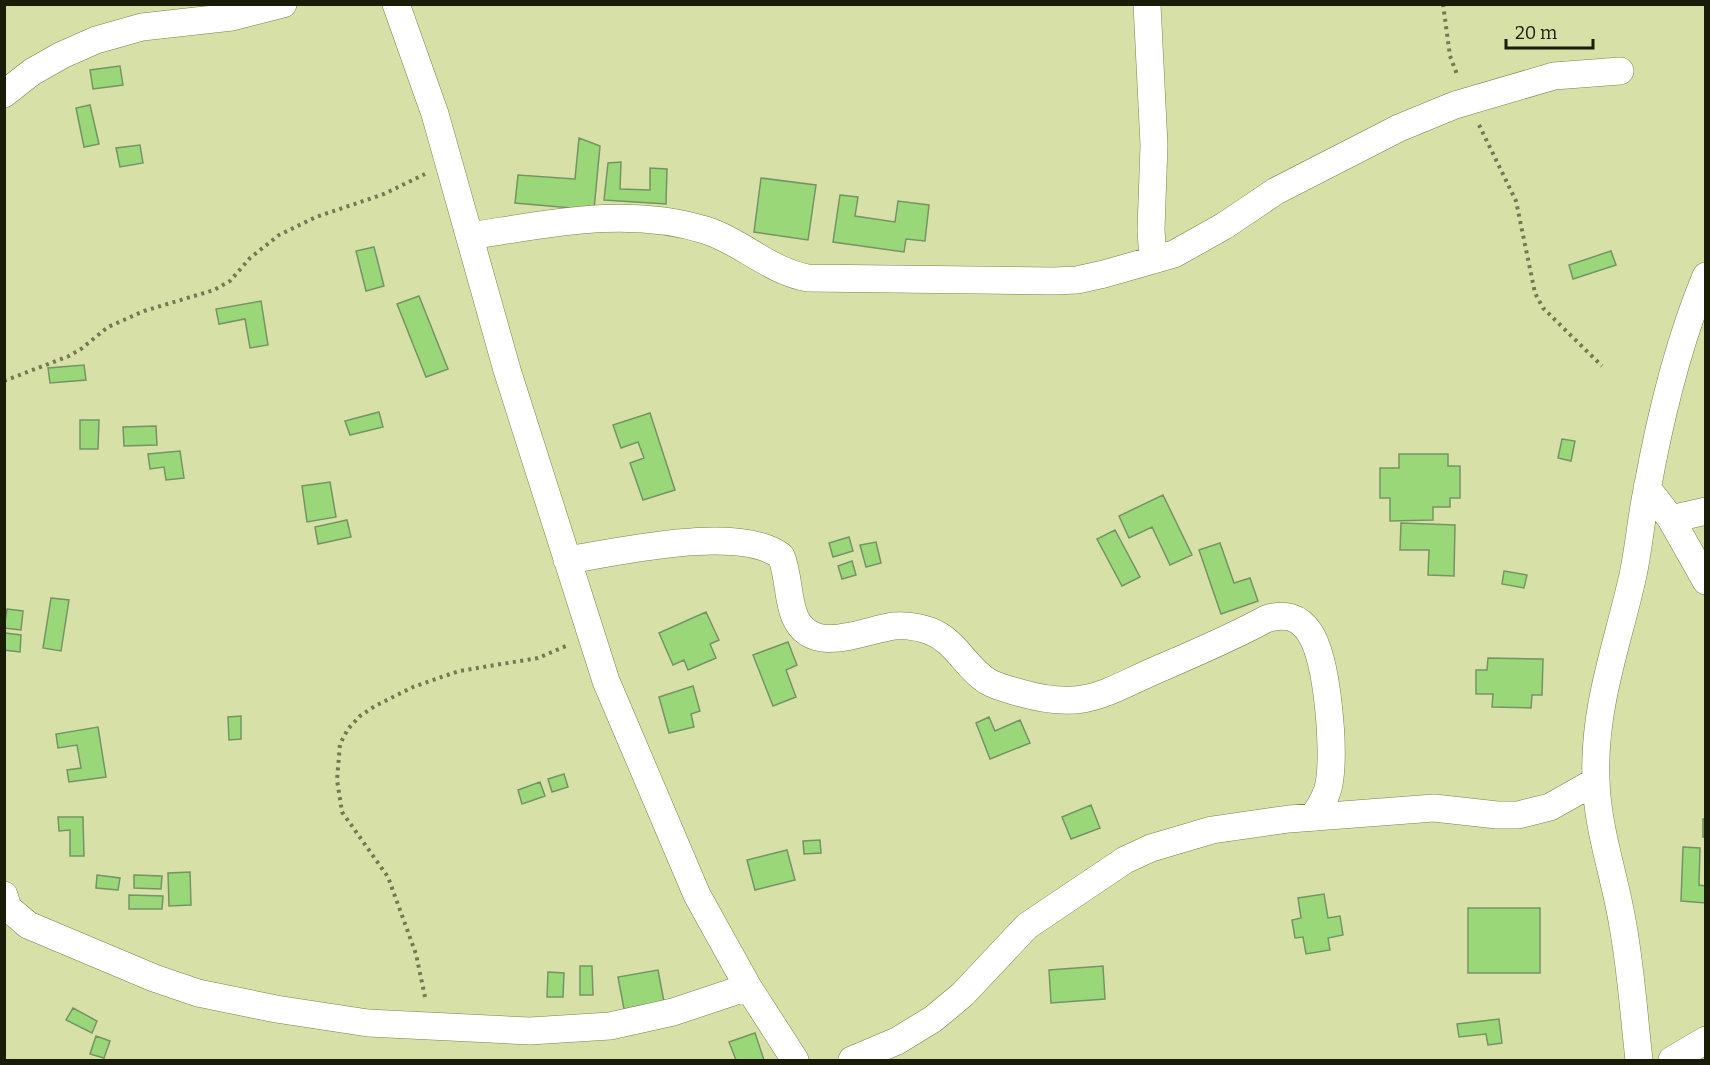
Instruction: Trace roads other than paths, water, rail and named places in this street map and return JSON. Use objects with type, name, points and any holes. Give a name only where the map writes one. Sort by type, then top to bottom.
[{"type":"street","points":[[4,94],[32,72],[96,40],[142,27],[232,17],[282,4]]},
{"type":"street","points":[[396,4],[449,162],[507,370],[606,681],[697,895],[748,987],[795,1060]]},
{"type":"street","points":[[1147,4],[1154,145],[1151,230],[1153,260]]},
{"type":"street","points":[[470,236],[610,216],[665,220],[707,231],[784,272],[808,278],[1077,280],[1174,254],[1224,226],[1276,191],[1399,128],[1468,102],[1554,76],[1594,70],[1620,70]]},
{"type":"street","points":[[1639,1060],[1623,925],[1602,832],[1596,781],[1596,751],[1603,690],[1633,574],[1647,488],[1693,306],[1706,276]]},
{"type":"street","points":[[1647,488],[1671,519],[1706,581]]},
{"type":"street","points":[[1671,519],[1706,511]]},
{"type":"street","points":[[567,560],[706,541],[741,540],[770,547],[781,556],[795,616],[801,628],[811,636],[842,638],[864,635],[893,626],[913,627],[931,632],[949,642],[988,682],[1056,701],[1090,698],[1122,688],[1266,619],[1279,615],[1295,618],[1314,640],[1332,738],[1329,787],[1313,817]]},
{"type":"street","points":[[852,1060],[897,1041],[933,1019],[963,994],[1027,927],[1125,860],[1181,837],[1212,830],[1313,817],[1434,808],[1518,815],[1550,807],[1596,781]]},
{"type":"street","points":[[6,905],[28,925],[154,978],[198,993],[276,1009],[368,1023],[530,1031],[610,1026],[673,1012],[748,987]]},
{"type":"street","points":[[1672,1060],[1706,1040]]}]
